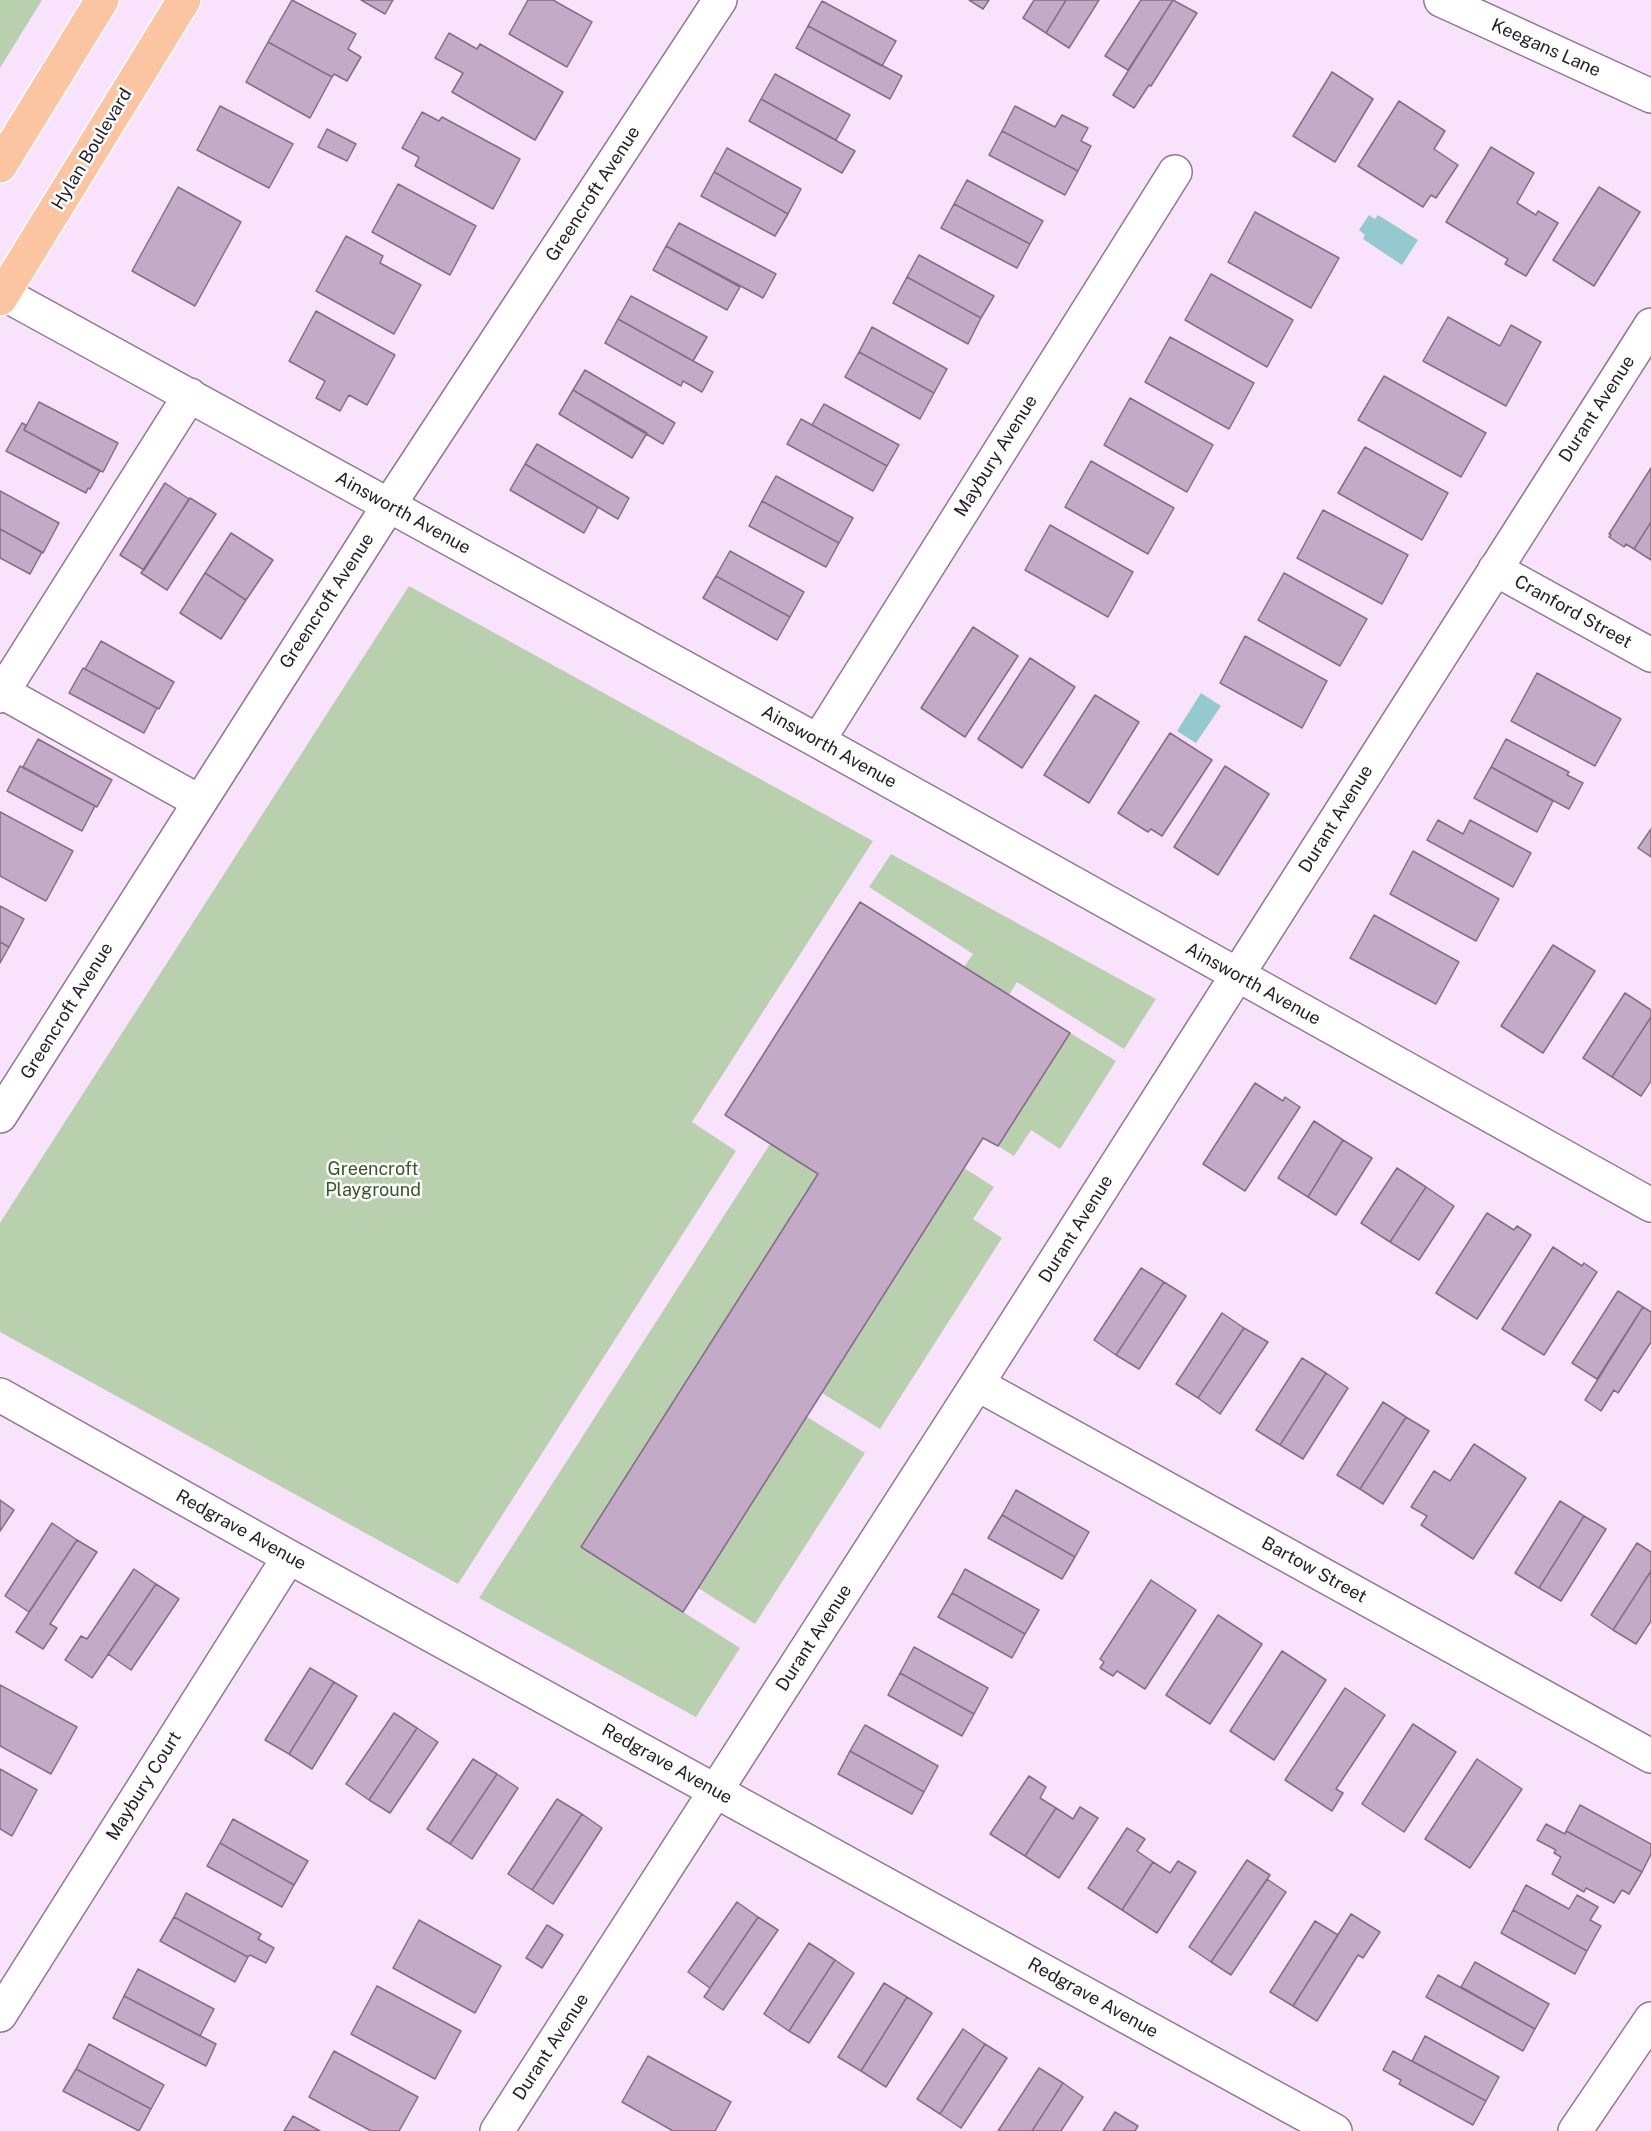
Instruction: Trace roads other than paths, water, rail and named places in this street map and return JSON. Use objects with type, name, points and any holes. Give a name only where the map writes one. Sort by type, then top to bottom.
[{"type":"main road","points":[[0,166],[102,0]]},
{"type":"main road","name":"Hylan Boulevard","points":[[2,296],[184,0]]},
{"type":"street","name":"Greencroft Avenue","points":[[0,1116],[388,505],[720,0]]},
{"type":"street","name":"Keegans Lane","points":[[1441,0],[1651,96]]},
{"type":"street","name":"Maybury Avenue","points":[[818,741],[1175,172]]},
{"type":"street","name":"Ainsworth Avenue","points":[[2,296],[190,395],[818,741],[1651,1205]]},
{"type":"street","name":"Durant Avenue","points":[[497,2131],[977,1384],[1651,325]]},
{"type":"street","points":[[190,395],[1,694],[200,802]]},
{"type":"street","name":"Cranford Street","points":[[1495,569],[1651,655]]},
{"type":"street","name":"Bartow Street","points":[[977,1384],[1651,1756]]},
{"type":"street","name":"Redgrave Avenue","points":[[0,1395],[289,1557],[1335,2131]]},
{"type":"street","name":"Maybury Court","points":[[0,2015],[289,1557]]},
{"type":"street","points":[[1575,2131],[1651,2019]]},
{"type":"park label","name":"Greencroft Playground","points":[[373,1179]]}]
